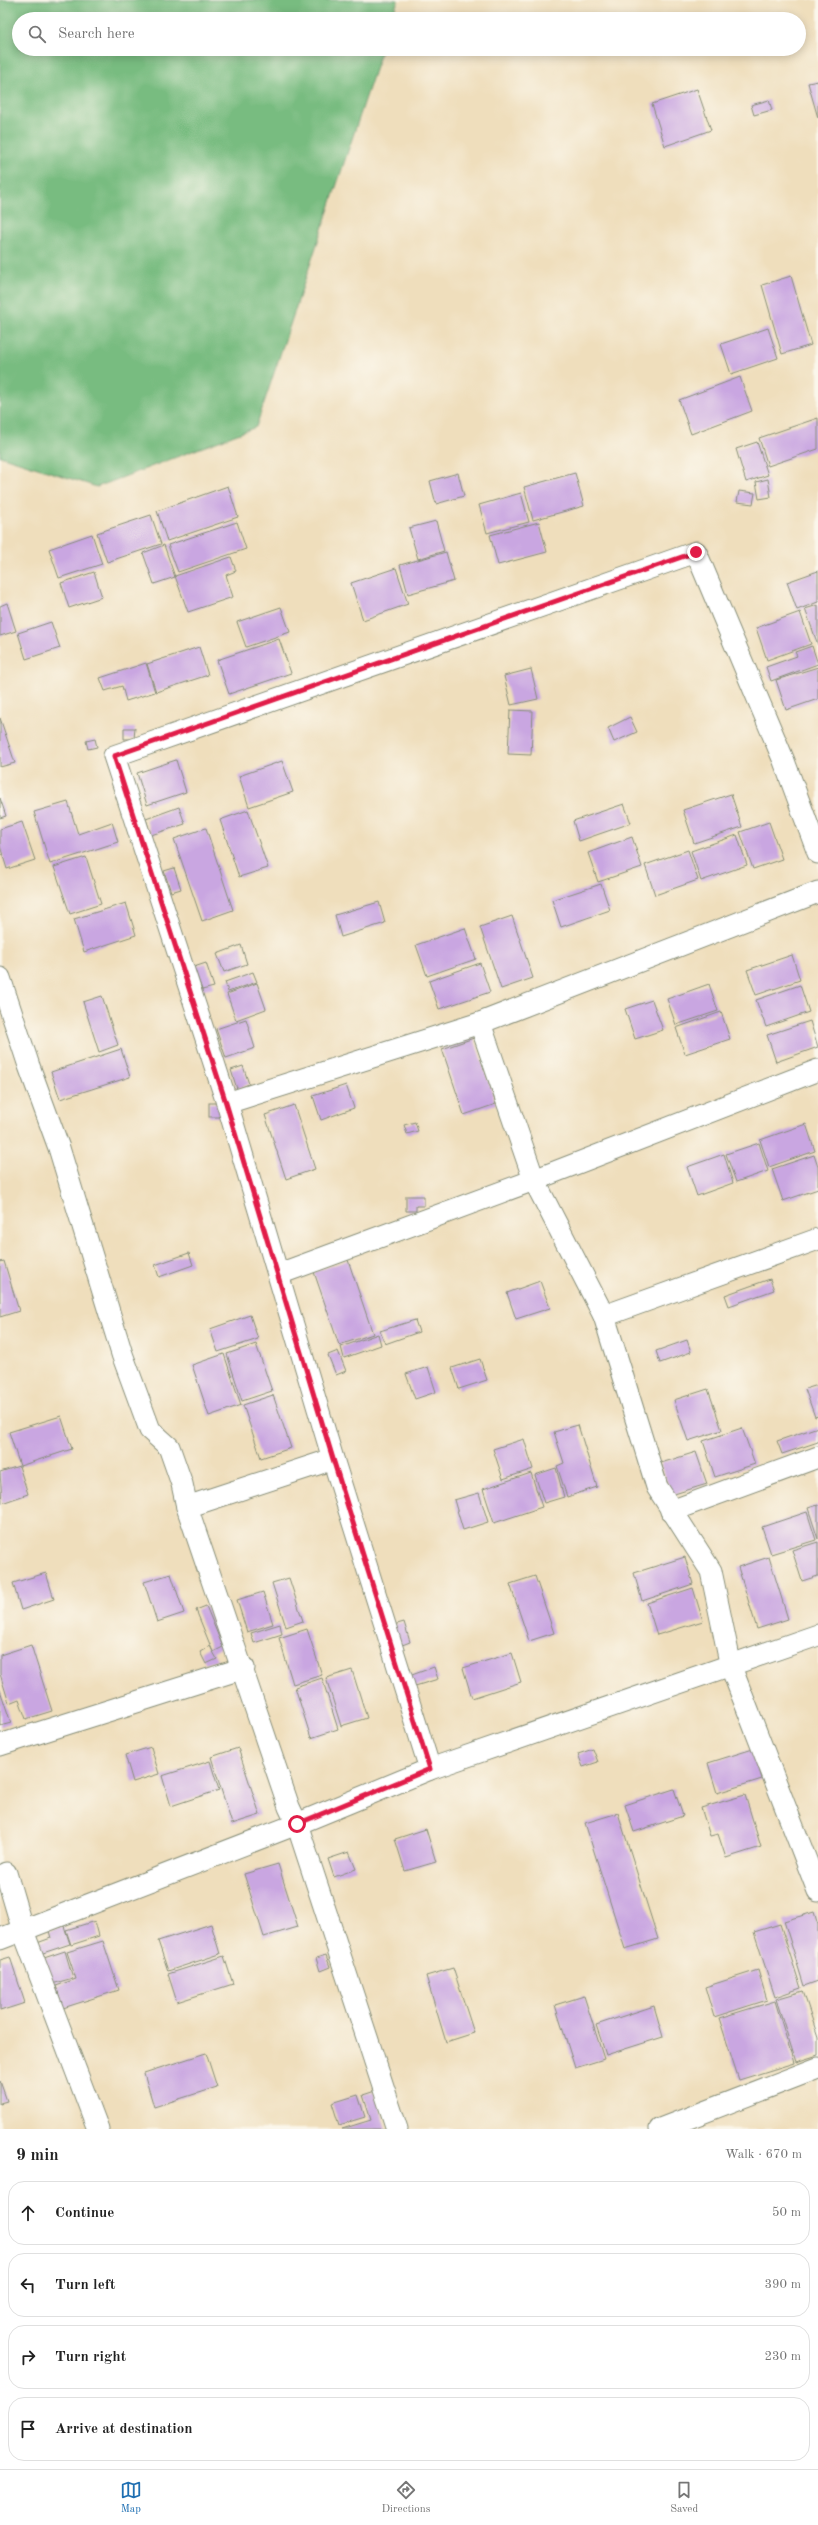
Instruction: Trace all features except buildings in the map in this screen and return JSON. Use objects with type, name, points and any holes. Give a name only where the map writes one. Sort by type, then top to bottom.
[{"type":"street","points":[[430,1769],[333,1459],[279,1274],[226,1103],[114,756],[696,552],[784,761],[818,853]]},
{"type":"street","points":[[226,1103],[480,1023],[818,892]]},
{"type":"street","points":[[0,978],[29,1066],[59,1148],[122,1354],[150,1430],[169,1447],[182,1484],[187,1507],[244,1668],[289,1807],[297,1824],[397,2129]]},
{"type":"street","points":[[480,1023],[534,1180],[604,1316],[656,1487],[711,1571],[730,1667],[818,1891]]},
{"type":"street","points":[[279,1274],[534,1180],[818,1070]]},
{"type":"street","points":[[604,1316],[818,1239]]},
{"type":"street","points":[[671,1511],[818,1457]]},
{"type":"street","points":[[187,1507],[333,1459]]},
{"type":"street","points":[[0,1939],[297,1824],[430,1769],[730,1667],[818,1635]]},
{"type":"street","points":[[0,1745],[244,1668]]},
{"type":"street","points":[[6,1873],[23,1931],[98,2129]]},
{"type":"street","points":[[660,2129],[818,2068]]},
{"type":"green space","points":[[0,0],[398,0],[394,12],[12,12],[12,56],[380,56],[256,427],[97,487],[0,456]]},
{"type":"route","points":[[297,1824],[430,1769],[333,1459],[279,1274],[226,1103],[114,756],[696,552]]}]
